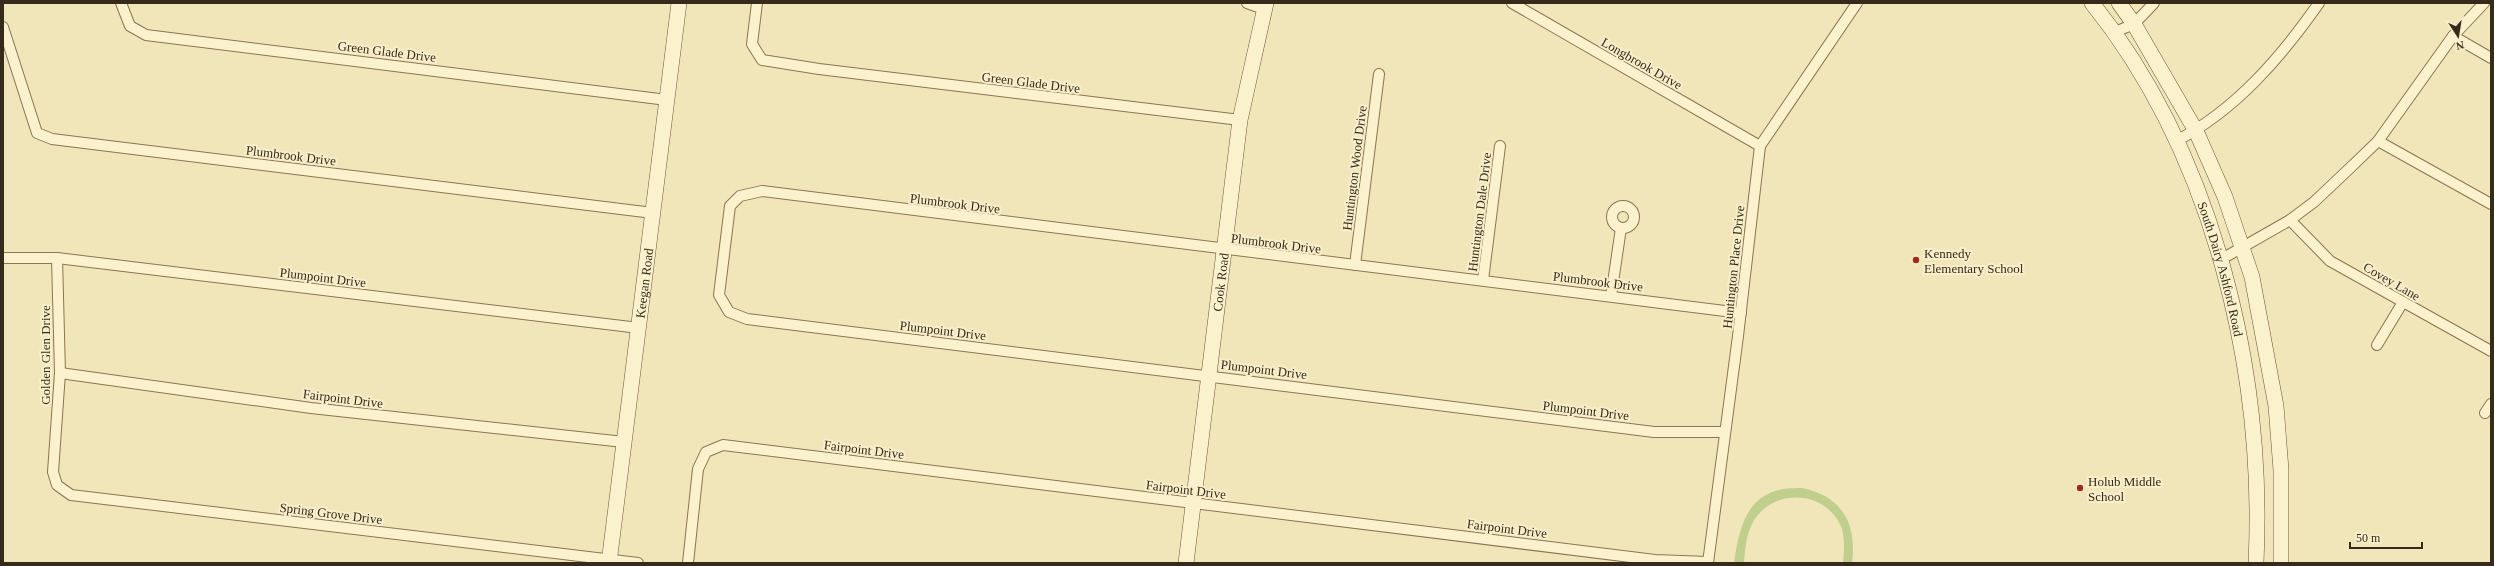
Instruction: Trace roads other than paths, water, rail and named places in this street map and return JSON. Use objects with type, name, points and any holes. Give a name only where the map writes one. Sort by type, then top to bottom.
[{"type":"main road","name":"Keegan Road","points":[[609,561],[679,3]]},
{"type":"main road","name":"South Dairy Ashford Road","points":[[2092,3],[2115,32],[2176,141],[2201,202],[2220,260],[2245,361],[2257,471],[2256,563]]},
{"type":"main road","name":"South Dairy Ashford Road","points":[[2119,3],[2134,24],[2196,131],[2225,197],[2252,277],[2276,406],[2282,470],[2281,563]]},
{"type":"main road","name":"Cook Road","points":[[1186,563],[1192,502],[1210,376],[1240,120],[1265,6]]},
{"type":"main road","points":[[2257,471],[2282,470]]},
{"type":"street","name":"Green Glade Drive","points":[[121,3],[130,26],[146,35],[667,100]]},
{"type":"street","name":"Green Glade Drive","points":[[757,3],[752,44],[762,60],[819,69],[1240,120]]},
{"type":"street","points":[[1247,3],[1265,6]]},
{"type":"street","name":"Longbrook Drive","points":[[1512,3],[1760,146]]},
{"type":"street","name":"Huntington Place Drive","points":[[1708,563],[1724,432],[1741,313],[1760,146],[1857,3]]},
{"type":"street","points":[[2115,32],[2134,24],[2154,3]]},
{"type":"street","points":[[2176,141],[2196,131],[2277,60],[2319,3]]},
{"type":"street","points":[[2220,260],[2290,220],[2314,202],[2378,141],[2453,36],[2484,3]]},
{"type":"street","name":"Plumbrook Drive","points":[[3,27],[37,133],[52,139],[653,213]]},
{"type":"street","points":[[2453,36],[2491,58]]},
{"type":"street","name":"Huntington Wood Drive","points":[[1355,265],[1379,74]]},
{"type":"street","points":[[2378,141],[2491,204]]},
{"type":"street","name":"Huntington Dale Drive","points":[[1483,280],[1500,146]]},
{"type":"street","name":"Plumbrook Drive","points":[[801,325],[746,319],[729,312],[719,295],[730,206],[740,196],[762,191],[1225,250],[1483,280],[1741,313]]},
{"type":"street","name":"Covey Lane","points":[[2290,220],[2330,260],[2491,351]]},
{"type":"street","points":[[1611,296],[1622,228]]},
{"type":"street","name":"Plumpoint Drive","points":[[3,258],[57,258],[639,328]]},
{"type":"street","name":"Golden Glen Drive","points":[[55,453],[60,373],[57,258]]},
{"type":"street","points":[[2377,345],[2403,302]]},
{"type":"street","name":"Plumpoint Drive","points":[[801,325],[1654,432],[1724,432]]},
{"type":"street","name":"Fairpoint Drive","points":[[60,373],[311,408],[624,442]]},
{"type":"street","points":[[2486,413],[2491,404]]},
{"type":"street","name":"Fairpoint Drive","points":[[688,563],[698,469],[706,452],[724,445],[1655,560],[1708,563]]},
{"type":"street","name":"Spring Grove Drive","points":[[55,453],[54,472],[57,485],[71,495],[609,561],[638,563]]},
{"type":"place","name":"Kennedy Elementary School","points":[[1916,260]]},
{"type":"place","name":"Holub Middle School","points":[[2080,488]]}]
